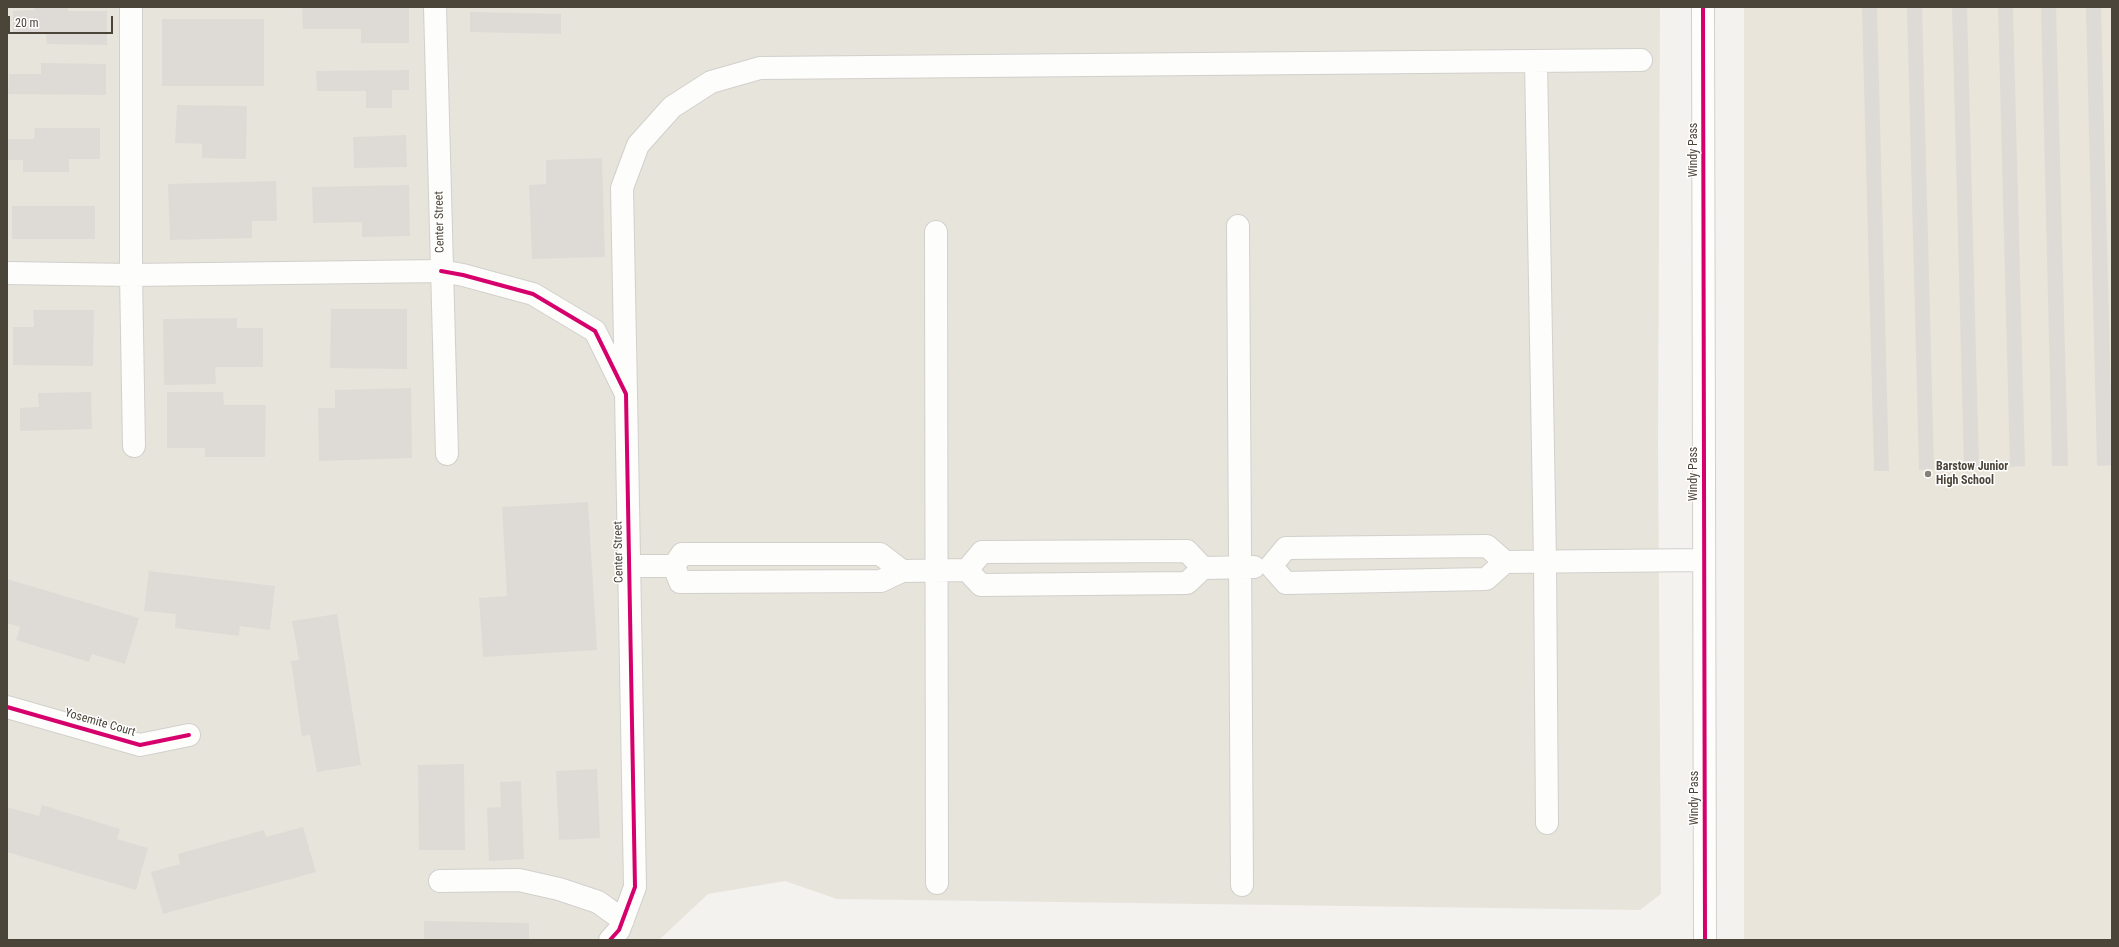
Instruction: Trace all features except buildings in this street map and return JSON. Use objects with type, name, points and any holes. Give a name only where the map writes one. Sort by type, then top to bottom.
[{"type":"street","points":[[131,7],[130,275],[134,446]]},
{"type":"street","name":"Center Street","points":[[435,7],[440,271],[463,275],[533,294],[595,331],[626,394],[636,887],[619,930],[610,940]]},
{"type":"street","name":"Windy Pass","points":[[1703,7],[1706,940]]},
{"type":"street","points":[[626,394],[622,188],[638,145],[672,107],[711,82],[760,68],[1641,60]]},
{"type":"street","points":[[1536,62],[1545,561],[1547,823]]},
{"type":"street","points":[[1238,226],[1242,885]]},
{"type":"street","points":[[936,232],[937,883]]},
{"type":"street","points":[[7,272],[130,275],[440,271],[447,454]]},
{"type":"street","points":[[967,570],[981,585],[1187,583],[1203,568],[1271,566],[1286,548],[1487,546],[1505,562]]},
{"type":"street","points":[[629,566],[674,566],[682,554],[880,554],[902,571],[936,571],[967,570],[982,552],[1187,551],[1203,568]]},
{"type":"street","points":[[1271,566],[1286,582],[1486,580],[1505,562],[1704,560]]},
{"type":"street","name":"Yosemite Court","points":[[7,708],[140,745],[189,735]]},
{"type":"street","points":[[440,881],[519,880],[559,889],[598,902],[623,920]]},
{"type":"shaded area","points":[[7,7],[1660,7],[1658,444],[1661,894],[1640,910],[837,899],[785,881],[708,894],[659,940],[7,940]]},
{"type":"shaded area","name":"Barstow Junior High School","points":[[1744,7],[2112,7],[2112,940],[1744,940]]},
{"type":"cycle path","points":[[1703,7],[1705,940]]},
{"type":"cycle path","points":[[441,271],[463,275],[533,294],[595,331],[626,394],[635,887],[619,930],[610,940]]},
{"type":"cycle path","points":[[7,707],[140,745],[189,735]]},
{"type":"place","name":"Barstow Junior High School","points":[[1928,474]]}]
